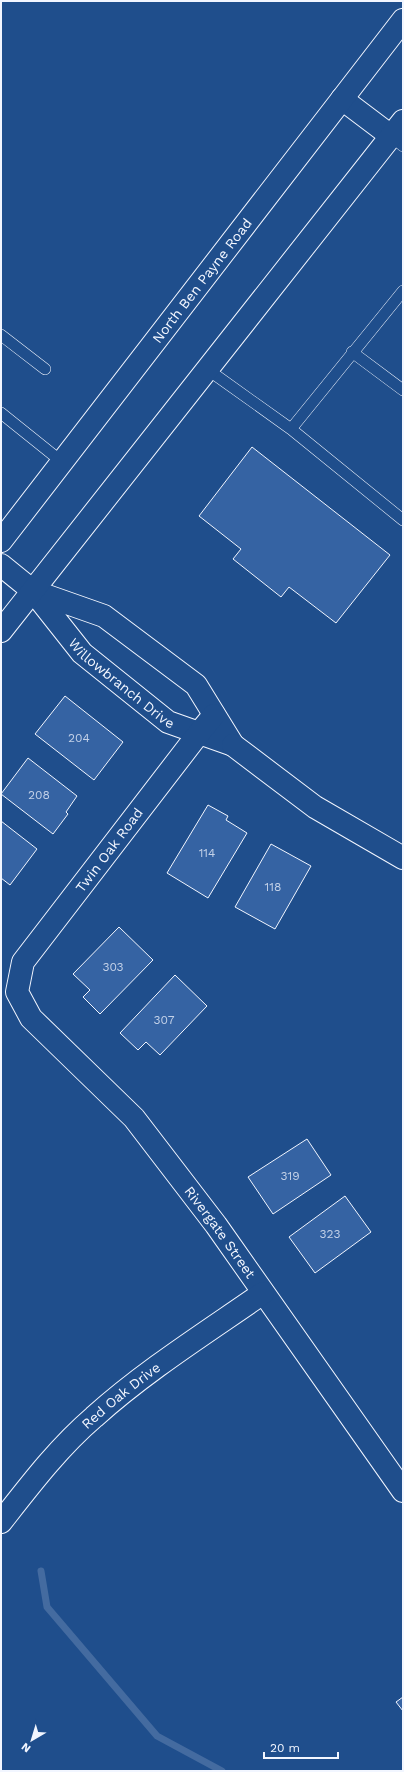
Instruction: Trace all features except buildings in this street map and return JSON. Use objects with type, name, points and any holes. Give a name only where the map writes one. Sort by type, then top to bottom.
[{"type":"street","name":"North Ben Payne Road","points":[[1,541],[403,20]]},
{"type":"street","points":[[1,631],[207,369],[399,135],[342,99]]},
{"type":"street","name":"Willowbranch Drive","points":[[1,565],[33,591],[82,653],[168,722],[233,745],[315,807],[403,858]]},
{"type":"street","name":"Willowbranch Drive","points":[[33,591],[104,616],[196,685],[233,745]]},
{"type":"street","name":"Twin Oak Road","points":[[17,992],[23,962],[199,733],[214,716]]},
{"type":"street","name":"Rivergate Street","points":[[17,992],[31,1018],[134,1118],[216,1225],[403,1491]]},
{"type":"street","name":"Red Oak Drive","points":[[1,1522],[56,1453],[94,1416],[137,1382],[263,1293]]},
{"type":"lane","points":[[291,429],[403,291]]},
{"type":"lane","points":[[1,335],[45,369]]},
{"type":"lane","points":[[352,352],[403,390]]},
{"type":"lane","points":[[207,369],[291,429],[403,520]]},
{"type":"lane","points":[[1,413],[62,462]]},
{"type":"waterway","points":[[41,1571],[47,1607],[157,1736],[222,1771]]}]
